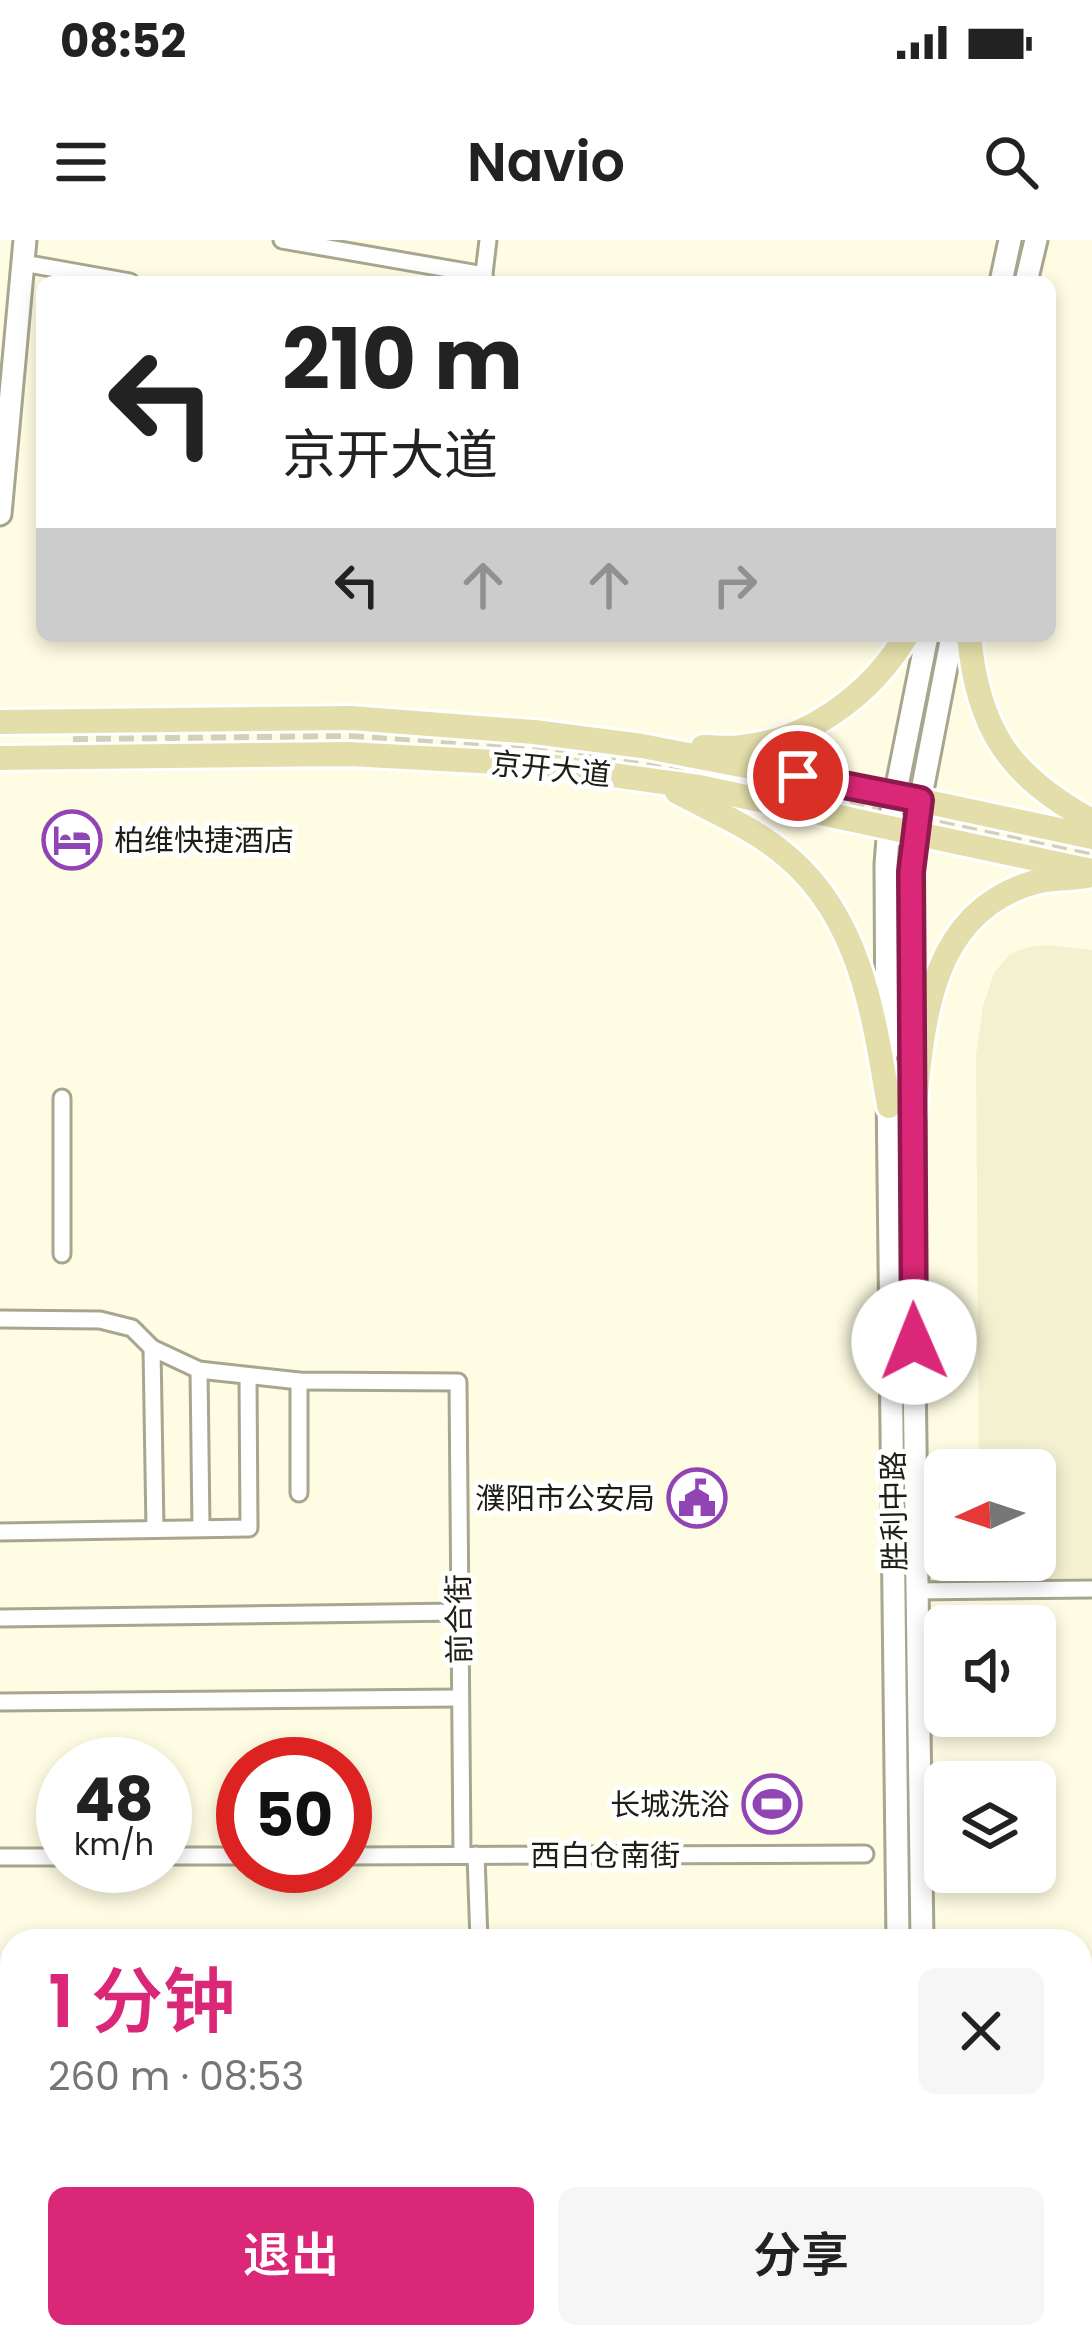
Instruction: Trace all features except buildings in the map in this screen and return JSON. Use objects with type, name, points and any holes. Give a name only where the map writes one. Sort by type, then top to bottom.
[{"type":"main road","points":[[1002,276],[1010,240]]},
{"type":"main road","points":[[1027,276],[1036,240]]},
{"type":"main road","points":[[0,514],[24,251]]},
{"type":"main road","points":[[642,746],[742,747],[805,728],[838,711],[863,690],[902,642]]},
{"type":"main road","points":[[908,797],[926,642]]},
{"type":"main road","points":[[908,797],[950,642]]},
{"type":"main road","points":[[970,642],[982,710],[1001,743],[1022,773],[1046,795],[1092,821]]},
{"type":"main road","name":"京开大道","points":[[0,722],[351,718],[534,732],[642,746],[1092,837]]},
{"type":"main road","name":"京开大道","points":[[0,758],[349,754],[534,764],[654,780],[1092,873]]},
{"type":"main road","points":[[654,780],[788,856],[836,911],[868,1002],[889,1106]]},
{"type":"main road","name":"胜利中路","points":[[898,1929],[885,974],[886,864],[902,829],[908,797]]},
{"type":"main road","name":"胜利中路","points":[[902,829],[911,894],[922,1929]]},
{"type":"main road","points":[[914,1113],[929,997],[943,959],[961,930],[994,902],[1033,883],[1092,873]]},
{"type":"street","points":[[282,240],[473,276]]},
{"type":"street","points":[[484,276],[488,240]]},
{"type":"street","points":[[24,251],[109,276]]},
{"type":"street","points":[[62,1098],[62,1255]]},
{"type":"street","points":[[0,1319],[100,1320],[132,1328],[152,1348],[199,1370],[299,1381],[299,1493]]},
{"type":"street","points":[[152,1348],[155,1529]]},
{"type":"street","points":[[199,1370],[201,1528]]},
{"type":"street","points":[[0,1532],[249,1528],[248,1376]]},
{"type":"street","name":"前合街","points":[[299,1381],[458,1382],[460,1698],[478,1929]]},
{"type":"street","points":[[918,1591],[1092,1589]]},
{"type":"street","points":[[0,1618],[459,1612]]},
{"type":"street","points":[[0,1702],[460,1698]]},
{"type":"street","name":"西白仓南街","points":[[372,1856],[865,1854]]},
{"type":"street","points":[[0,1857],[36,1857]]},
{"type":"shaded area","points":[[1029,947],[1092,950],[1092,1578],[1056,1579],[1056,1449],[979,1449],[976,1055],[983,1006],[994,973],[1010,954]]},
{"type":"tunnel","points":[[1017,276],[1024,240]]},
{"type":"tunnel","points":[[908,803],[928,704]]},
{"type":"tunnel","points":[[73,742],[363,737],[537,748],[690,772],[1092,853]]},
{"type":"tunnel","points":[[900,1096],[904,827]]},
{"type":"place","name":"柏维快捷酒店","points":[[72,840]]},
{"type":"place","name":"濮阳市公安局","points":[[697,1498]]},
{"type":"place","name":"长城洗浴","points":[[772,1804]]},
{"type":"route","points":[[798,776],[920,800],[911,872],[914,1342]]}]
